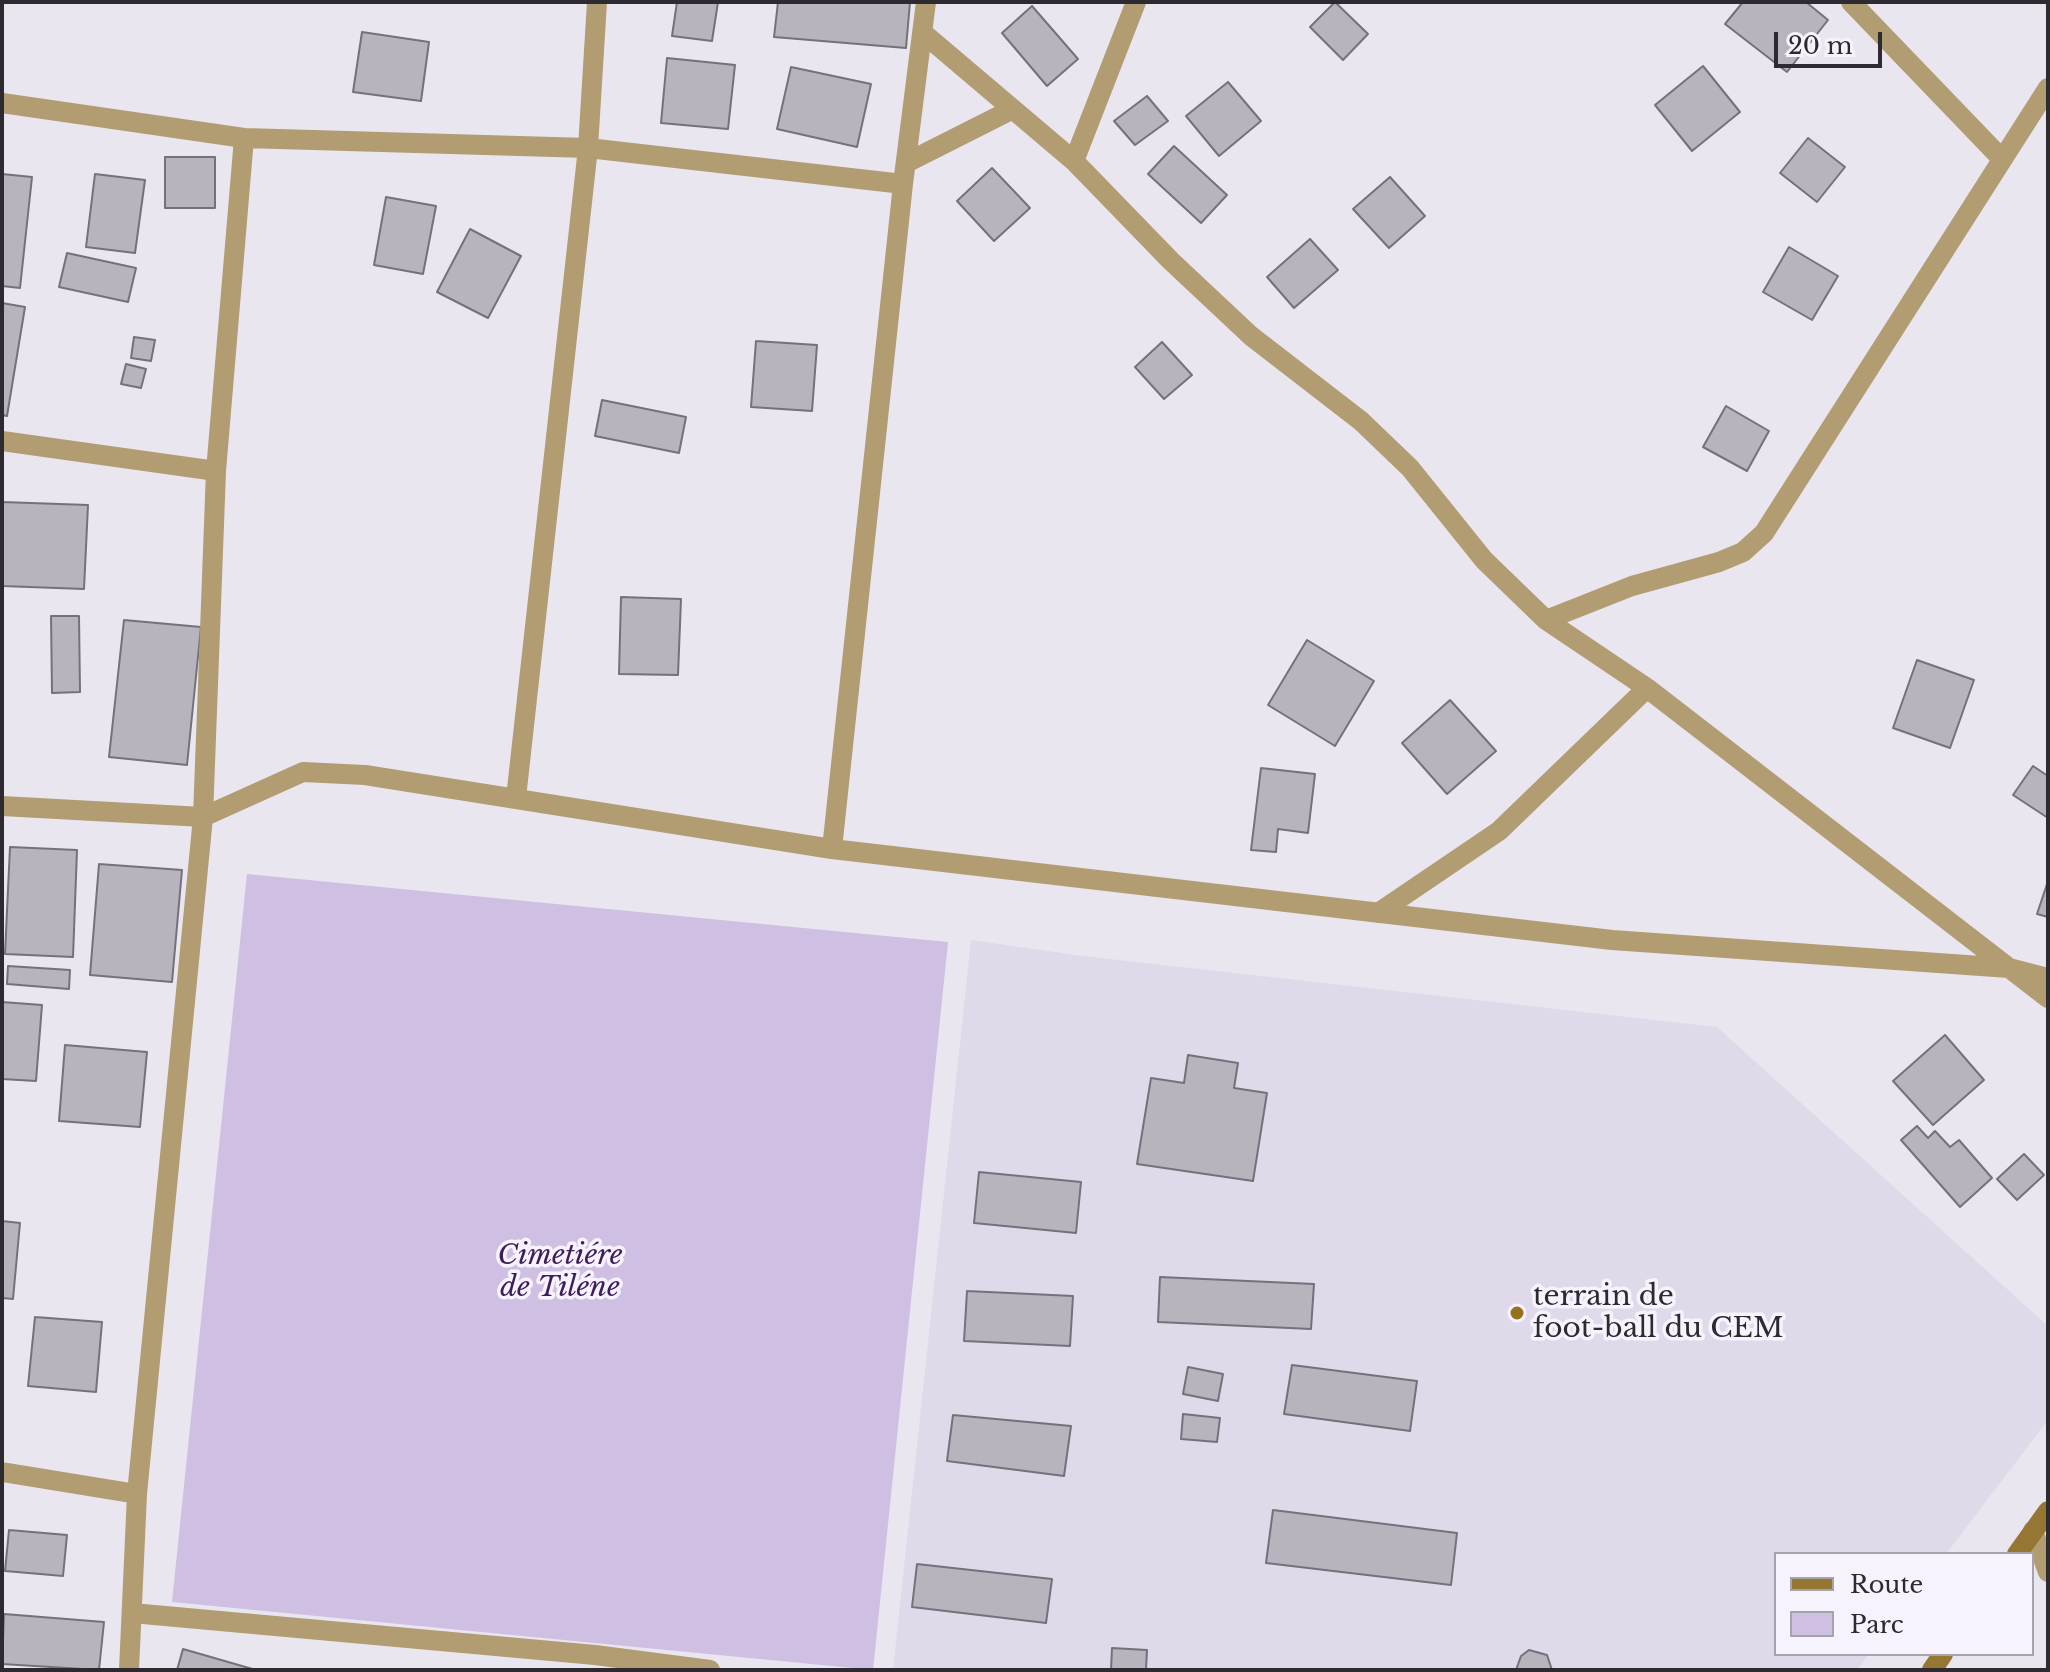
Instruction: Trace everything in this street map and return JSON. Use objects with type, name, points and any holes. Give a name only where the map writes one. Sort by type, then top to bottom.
[{"type":"main road","points":[[2018,1552],[2048,1511]]},
{"type":"street","points":[[516,798],[588,148],[597,2]]},
{"type":"street","points":[[832,849],[904,174],[926,2]]},
{"type":"street","points":[[1074,161],[1136,2]]},
{"type":"street","points":[[1851,2],[2001,158]]},
{"type":"street","points":[[923,33],[1074,161],[1240,325],[1361,421],[1410,468],[1484,560],[1546,620],[1647,688],[2048,998]]},
{"type":"street","points":[[1546,620],[1632,586],[1719,562],[1743,552],[1764,533],[2048,88]]},
{"type":"street","points":[[2,103],[244,138],[588,148],[904,174],[1011,110]]},
{"type":"street","points":[[129,1670],[137,1494],[203,817],[216,471],[244,138]]},
{"type":"street","points":[[2,441],[216,471]]},
{"type":"street","points":[[1378,913],[1499,831],[1647,688]]},
{"type":"street","points":[[2,806],[203,817],[303,772],[365,775],[832,849],[1612,940],[2009,968],[2048,978]]},
{"type":"street","points":[[2,1472],[137,1494]]},
{"type":"street","points":[[2033,1531],[2048,1572]]},
{"type":"street","points":[[132,1613],[595,1655],[710,1670]]},
{"type":"shaded area","points":[[971,940],[1083,956],[1717,1027],[2048,1326],[2048,1420],[1948,1552],[1774,1552],[1774,1656],[1868,1656],[1857,1670],[893,1670]]},
{"type":"green space","name":"Cimetiére de Tiléne","points":[[247,874],[948,942],[873,1670],[172,1602]]},
{"type":"building","points":[[677,2],[718,2],[712,41],[672,36]]},
{"type":"building","points":[[778,2],[910,2],[906,48],[774,37]]},
{"type":"building","points":[[1335,2],[1368,34],[1343,60],[1310,27]]},
{"type":"building","points":[[1743,2],[1806,2],[1828,20],[1787,72],[1725,24]]},
{"type":"building","points":[[1032,6],[1078,59],[1047,86],[1002,33]]},
{"type":"building","points":[[362,32],[429,42],[421,101],[353,92]]},
{"type":"building","points":[[667,58],[735,65],[728,129],[661,123]]},
{"type":"building","points":[[1703,66],[1740,112],[1692,151],[1655,105]]},
{"type":"building","points":[[791,67],[871,84],[857,147],[777,129]]},
{"type":"building","points":[[1228,82],[1261,121],[1219,156],[1186,116]]},
{"type":"building","points":[[1147,96],[1168,121],[1135,145],[1114,121]]},
{"type":"building","points":[[1808,138],[1845,167],[1817,202],[1780,173]]},
{"type":"building","points":[[1174,146],[1227,195],[1201,223],[1148,174]]},
{"type":"building","points":[[165,157],[215,157],[215,208],[165,208]]},
{"type":"building","points":[[992,168],[1030,208],[994,241],[957,201]]},
{"type":"building","points":[[2,174],[32,177],[20,288],[2,286]]},
{"type":"building","points":[[95,174],[145,180],[135,253],[86,247]]},
{"type":"building","points":[[1390,177],[1425,216],[1389,248],[1353,209]]},
{"type":"building","points":[[386,197],[436,206],[423,274],[374,265]]},
{"type":"building","points":[[470,229],[521,256],[488,318],[437,292]]},
{"type":"building","points":[[1310,239],[1338,270],[1294,308],[1267,277]]},
{"type":"building","points":[[1789,247],[1838,276],[1812,320],[1763,292]]},
{"type":"building","points":[[67,253],[136,268],[128,302],[59,287]]},
{"type":"building","points":[[2,303],[25,307],[7,416],[2,415]]},
{"type":"building","points":[[134,337],[155,340],[151,361],[131,358]]},
{"type":"building","points":[[756,341],[817,345],[812,411],[751,407]]},
{"type":"building","points":[[1162,342],[1192,375],[1164,399],[1135,367]]},
{"type":"building","points":[[126,364],[146,369],[141,388],[121,384]]},
{"type":"building","points":[[602,400],[686,417],[679,453],[595,436]]},
{"type":"building","points":[[1726,406],[1769,431],[1747,471],[1703,447]]},
{"type":"building","points":[[2,502],[88,505],[84,589],[2,586]]},
{"type":"building","points":[[621,597],[681,599],[678,675],[619,674]]},
{"type":"building","points":[[51,616],[79,616],[80,692],[52,693]]},
{"type":"building","points":[[124,620],[201,627],[187,765],[109,757]]},
{"type":"building","points":[[1307,640],[1374,681],[1335,746],[1268,705]]},
{"type":"building","points":[[1917,660],[1974,680],[1950,748],[1893,728]]},
{"type":"building","points":[[1450,700],[1496,751],[1447,794],[1402,743]]},
{"type":"building","points":[[2033,766],[2048,776],[2048,818],[2013,795]]},
{"type":"building","points":[[1261,768],[1315,774],[1308,833],[1278,829],[1276,852],[1251,850]]},
{"type":"building","points":[[10,847],[77,850],[73,957],[5,954]]},
{"type":"building","points":[[99,864],[182,870],[172,982],[90,975]]},
{"type":"building","points":[[2048,881],[2048,917],[2037,914]]},
{"type":"building","points":[[8,966],[70,970],[69,989],[7,984]]},
{"type":"building","points":[[2,1002],[42,1005],[36,1081],[2,1079]]},
{"type":"building","points":[[1945,1035],[1984,1080],[1933,1125],[1893,1081]]},
{"type":"building","points":[[65,1045],[147,1052],[140,1127],[59,1121]]},
{"type":"building","points":[[1188,1055],[1238,1063],[1234,1088],[1267,1093],[1253,1181],[1137,1164],[1151,1078],[1184,1083]]},
{"type":"building","points":[[1917,1126],[1928,1138],[1935,1131],[1950,1147],[1959,1140],[1992,1178],[1960,1207],[1901,1140]]},
{"type":"building","points":[[2024,1154],[2044,1175],[2017,1200],[1997,1179]]},
{"type":"building","points":[[979,1172],[1081,1182],[1076,1233],[974,1223]]},
{"type":"building","points":[[2,1221],[20,1223],[13,1299],[2,1298]]},
{"type":"building","points":[[1160,1277],[1314,1284],[1311,1329],[1158,1322]]},
{"type":"building","points":[[967,1291],[1073,1296],[1070,1346],[964,1341]]},
{"type":"building","points":[[35,1317],[102,1322],[96,1392],[28,1386]]},
{"type":"building","points":[[1292,1365],[1417,1381],[1410,1431],[1284,1414]]},
{"type":"building","points":[[1188,1367],[1223,1374],[1218,1401],[1183,1394]]},
{"type":"building","points":[[1183,1414],[1220,1418],[1217,1442],[1181,1439]]},
{"type":"building","points":[[953,1415],[1071,1426],[1064,1476],[947,1461]]},
{"type":"building","points":[[1273,1510],[1457,1533],[1451,1585],[1266,1563]]},
{"type":"building","points":[[9,1530],[67,1535],[63,1576],[5,1571]]},
{"type":"building","points":[[917,1564],[1052,1579],[1046,1623],[912,1607]]},
{"type":"building","points":[[4,1614],[104,1622],[99,1670],[2,1664]]},
{"type":"building","points":[[1112,1648],[1147,1650],[1146,1670],[1111,1670]]},
{"type":"building","points":[[183,1649],[256,1670],[177,1670]]},
{"type":"building","points":[[1529,1650],[1547,1655],[1552,1670],[1516,1670],[1521,1656]]},
{"type":"place","name":"terrain de foot-ball du CEM","points":[[1517,1313]]}]
